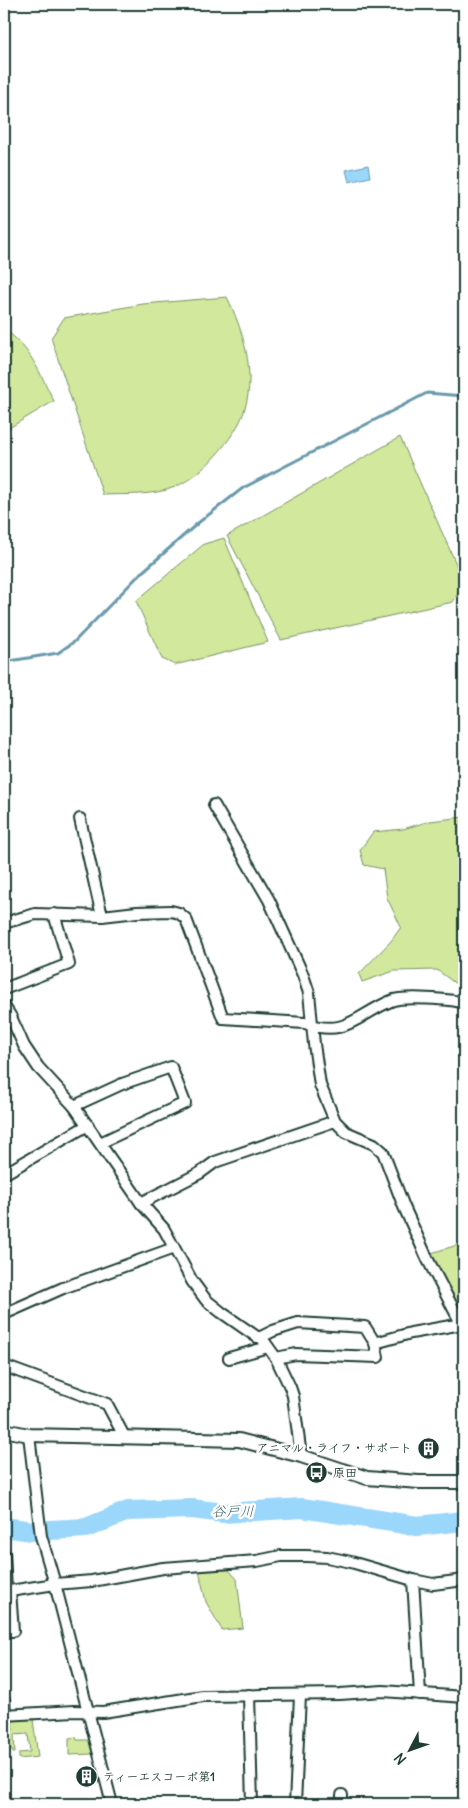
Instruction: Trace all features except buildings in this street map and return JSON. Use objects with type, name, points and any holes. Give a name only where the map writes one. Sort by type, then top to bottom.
[{"type":"street","points":[[214,805],[270,900],[309,994],[320,1085],[335,1121],[346,1132],[374,1144],[383,1152],[404,1207],[428,1260],[463,1327],[421,1331],[375,1343]]},
{"type":"street","points":[[80,819],[102,916]]},
{"type":"street","points":[[4,923],[35,914],[102,916],[137,912],[171,911],[179,913],[186,919],[223,1018],[305,1023],[336,1029],[347,1025],[392,1000],[404,998],[464,1003]]},
{"type":"street","points":[[4,989],[69,964],[54,914]]},
{"type":"street","points":[[4,1006],[24,1046],[38,1067],[74,1106],[141,1203],[164,1229],[192,1281],[206,1300],[221,1312],[261,1337],[276,1358],[293,1396],[301,1456]]},
{"type":"street","points":[[74,1106],[122,1084],[172,1067],[185,1103],[100,1143]]},
{"type":"street","points":[[141,1203],[200,1173],[215,1162],[335,1121]]},
{"type":"street","points":[[4,1174],[88,1125]]},
{"type":"street","points":[[4,1314],[63,1288],[174,1248]]},
{"type":"street","points":[[261,1337],[298,1323],[365,1327],[375,1343],[378,1357],[296,1354],[276,1358]]},
{"type":"street","points":[[229,1358],[268,1347]]},
{"type":"street","points":[[4,1366],[107,1404],[124,1436]]},
{"type":"street","points":[[4,1430],[29,1435],[239,1440],[257,1443],[301,1456],[367,1478],[419,1482],[464,1482]]},
{"type":"street","points":[[29,1435],[41,1536],[112,1804]]},
{"type":"street","points":[[4,1554],[13,1631],[4,1631]]},
{"type":"street","points":[[7,1590],[92,1581],[163,1568],[257,1561],[281,1556],[327,1557],[433,1584],[464,1580]]},
{"type":"street","points":[[413,1580],[420,1694]]},
{"type":"street","points":[[4,1700],[5,1715],[74,1711],[103,1712],[203,1696],[349,1694],[383,1691],[464,1696]]},
{"type":"street","points":[[249,1695],[252,1804]]},
{"type":"street","points":[[295,1804],[300,1695]]},
{"type":"green space","points":[[227,297],[243,337],[249,380],[245,408],[234,432],[203,468],[187,481],[175,487],[149,493],[103,495],[51,338],[64,318],[143,304]]},
{"type":"green space","points":[[4,329],[28,352],[54,401],[4,431]]},
{"type":"green space","points":[[400,437],[464,582],[453,602],[281,640],[227,536]]},
{"type":"green space","points":[[224,538],[268,642],[175,665],[162,659],[136,601],[204,544]]},
{"type":"green space","points":[[464,817],[464,990],[437,970],[394,971],[362,982],[359,974],[391,941],[401,927],[387,898],[383,869],[364,865],[360,850],[373,832],[403,829],[430,821]]},
{"type":"green space","points":[[464,1243],[464,1314],[462,1315],[431,1253]]},
{"type":"green space","points":[[229,1570],[237,1579],[243,1628],[222,1630],[206,1602],[199,1571]]},
{"type":"green space","points":[[33,1719],[38,1757],[19,1759],[19,1753],[30,1752],[28,1734],[14,1735],[15,1753],[13,1753],[12,1749],[4,1749],[4,1731],[13,1730],[12,1721]]},
{"type":"green space","points":[[76,1737],[77,1740],[89,1740],[93,1754],[69,1755],[69,1738]]},
{"type":"water","points":[[368,165],[370,177],[349,182],[346,170]]},
{"type":"waterway","points":[[4,662],[58,653],[75,641],[139,575],[198,523],[243,488],[427,393],[464,396]]},
{"type":"waterway","name":"谷戸川","points":[[4,1527],[32,1531],[86,1528],[128,1511],[192,1509],[224,1513],[302,1508],[417,1526],[464,1521]]},
{"type":"waterway","points":[[397,1570],[427,1578]]},
{"type":"place","name":"アニマル・ライフ・サポート","points":[[428,1448]]},
{"type":"place","name":"原田","points":[[317,1473]]},
{"type":"place","name":"ティーエスコーポ第1","points":[[87,1777]]}]
